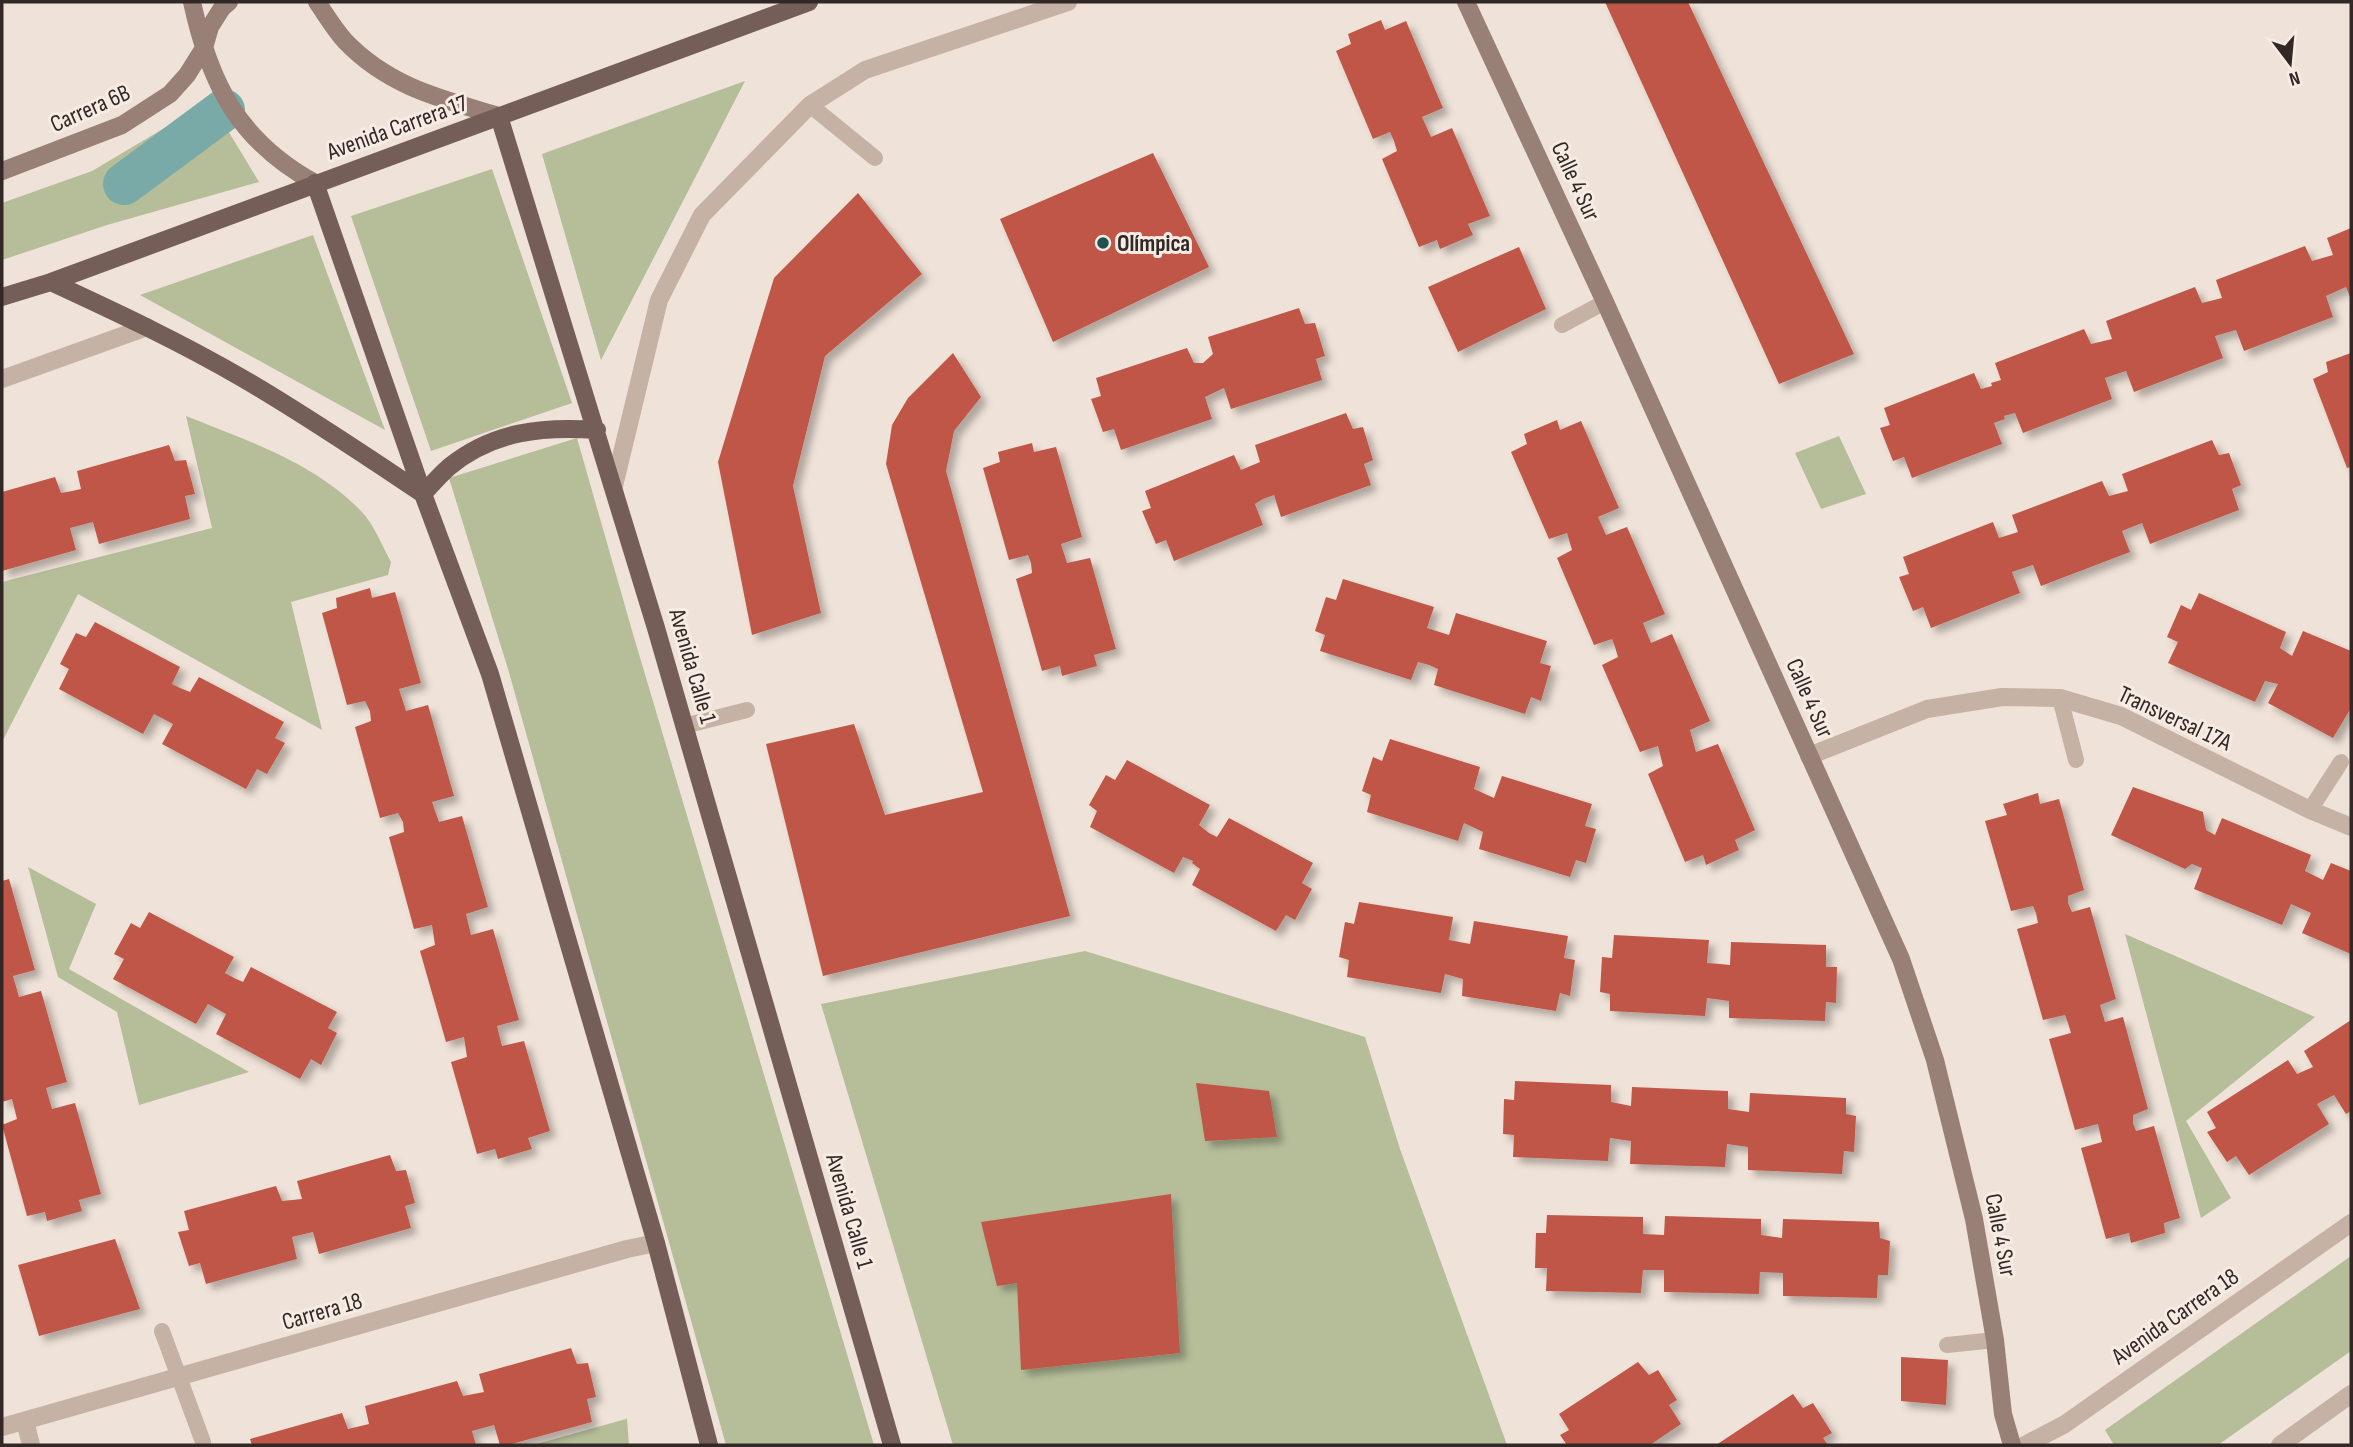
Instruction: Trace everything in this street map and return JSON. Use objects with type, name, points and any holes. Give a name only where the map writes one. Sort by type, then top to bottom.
[{"type":"main road","points":[[192,2],[204,48],[232,109],[253,137],[281,162],[315,183],[423,494],[490,674],[656,1243],[709,1445]]},
{"type":"main road","name":"Carrera 6B","points":[[2,171],[122,125],[170,94],[187,75],[204,48],[210,27],[229,2]]},
{"type":"main road","points":[[317,2],[345,41],[390,78],[434,96],[499,116]]},
{"type":"main road","name":"Avenida Carrera 17","points":[[2,297],[51,282],[809,2]]},
{"type":"main road","name":"Calle 4 Sur","points":[[1466,2],[1605,302],[1901,959],[1936,1060],[1974,1219],[1995,1340],[2003,1413],[2012,1445]]},
{"type":"main road","name":"Avenida Calle 1","points":[[499,116],[614,486],[892,1445]]},
{"type":"main road","points":[[51,282],[147,327],[276,398],[423,494]]},
{"type":"main road","points":[[423,494],[450,467],[483,446],[519,432],[557,427],[597,430]]},
{"type":"street","points":[[614,486],[659,300],[702,215],[810,104],[864,69],[1068,2]]},
{"type":"street","points":[[2,379],[147,327]]},
{"type":"street","name":"Transversal 17A","points":[[1809,757],[1927,709],[2002,697],[2060,698],[2122,716],[2310,810],[2351,827]]},
{"type":"street","name":"Avenida Carrera 18","points":[[2025,1445],[2065,1423],[2351,1223]]},
{"type":"street","name":"Carrera 18","points":[[2,1426],[656,1243]]},
{"type":"street","points":[[2280,1445],[2351,1394]]},
{"type":"street","points":[[24,1421],[31,1445]]},
{"type":"lane","points":[[810,104],[875,158]]},
{"type":"lane","points":[[1562,326],[1605,302]]},
{"type":"lane","points":[[2060,698],[2076,760]]},
{"type":"lane","points":[[684,726],[747,710]]},
{"type":"lane","points":[[2310,810],[2341,762]]},
{"type":"lane","points":[[162,1331],[177,1378],[203,1442]]},
{"type":"lane","points":[[1947,1345],[1995,1340]]},
{"type":"green space","points":[[745,81],[601,360],[542,154]]},
{"type":"green space","points":[[210,101],[259,182],[107,225],[2,260],[2,203],[92,171]]},
{"type":"green space","points":[[492,169],[572,403],[431,451],[351,216]]},
{"type":"green space","points":[[313,235],[385,430],[140,295]]},
{"type":"green space","points":[[186,416],[279,454],[323,479],[366,516],[391,562],[388,575],[291,602],[322,730],[78,594],[2,742],[2,582],[212,528]]},
{"type":"green space","points":[[1839,436],[1866,494],[1821,509],[1795,453]]},
{"type":"green space","points":[[577,438],[874,1445],[726,1445],[508,669],[449,478]]},
{"type":"green space","points":[[28,867],[96,904],[69,969],[249,1072],[139,1105],[117,1012],[58,977]]},
{"type":"green space","points":[[2125,934],[2315,1017],[2186,1121],[2231,1198],[2201,1218]]},
{"type":"green space","points":[[1085,951],[1365,1037],[1400,1149],[1507,1445],[953,1445],[821,1004]]},
{"type":"green space","points":[[2351,1256],[2351,1351],[2218,1445],[2114,1445],[2105,1430]]},
{"type":"green space","points":[[626,1419],[629,1445],[533,1445]]},
{"type":"building","points":[[1605,2],[1688,2],[1854,354],[1779,384]]},
{"type":"building","points":[[1381,20],[1385,30],[1406,21],[1443,108],[1422,117],[1431,137],[1452,128],[1490,216],[1468,224],[1473,235],[1440,249],[1437,240],[1419,247],[1382,159],[1397,151],[1394,141],[1390,132],[1373,139],[1336,51],[1351,44],[1348,34]]},
{"type":"building","name":"Olímpica","points":[[1153,153],[1209,267],[1053,342],[1000,219]]},
{"type":"building","points":[[858,193],[922,274],[825,356],[793,486],[821,613],[752,635],[718,462],[774,278]]},
{"type":"building","points":[[2351,228],[2351,299],[2346,287],[2326,296],[2333,317],[2244,351],[2236,330],[2215,336],[2223,358],[2134,392],[2126,371],[2105,378],[2112,399],[2023,433],[2015,413],[2004,416],[2005,419],[1994,423],[2002,444],[1912,478],[1904,457],[1893,461],[1880,428],[1890,425],[1884,408],[1974,373],[1981,389],[1992,386],[1991,383],[2001,380],[1995,363],[2084,329],[2091,344],[2112,339],[2106,321],[2195,287],[2202,303],[2222,298],[2216,280],[2305,246],[2312,261],[2333,255],[2327,238]]},
{"type":"building","points":[[1519,247],[1546,309],[1458,352],[1428,287]]},
{"type":"building","points":[[1299,308],[1305,324],[1315,323],[1325,356],[1316,359],[1322,380],[1231,409],[1224,388],[1205,397],[1212,419],[1121,450],[1114,429],[1103,432],[1091,399],[1101,396],[1096,378],[1187,348],[1194,363],[1203,363],[1213,354],[1208,337]]},
{"type":"building","points":[[953,353],[981,397],[954,431],[946,471],[1070,916],[823,976],[766,744],[854,724],[885,815],[983,792],[886,464],[892,425],[908,398]]},
{"type":"building","points":[[2351,353],[2351,467],[2347,468],[2313,379],[2328,372],[2326,362]]},
{"type":"building","points":[[1346,413],[1353,429],[1363,427],[1373,460],[1364,464],[1371,485],[1281,517],[1274,495],[1263,499],[1255,504],[1263,525],[1174,561],[1166,540],[1156,544],[1142,511],[1151,508],[1145,491],[1234,455],[1241,470],[1260,462],[1255,445]]},
{"type":"building","points":[[1557,420],[1560,430],[1581,421],[1619,508],[1598,517],[1606,535],[1627,527],[1665,614],[1643,623],[1651,643],[1672,634],[1710,721],[1690,730],[1696,752],[1718,744],[1755,830],[1735,840],[1739,850],[1706,865],[1703,855],[1685,862],[1648,774],[1663,766],[1658,746],[1640,752],[1602,665],[1618,657],[1612,639],[1594,645],[1557,558],[1572,550],[1567,533],[1549,539],[1511,452],[1527,444],[1524,434]]},
{"type":"building","points":[[2212,440],[2219,455],[2229,453],[2241,485],[2232,489],[2239,510],[2150,544],[2142,523],[2122,531],[2130,552],[2041,586],[2033,565],[2012,572],[2020,593],[1931,628],[1923,607],[1913,611],[1899,577],[1909,574],[1903,557],[1993,522],[1999,538],[2018,532],[2012,515],[2102,481],[2109,496],[2128,491],[2122,474]]},
{"type":"building","points":[[1032,443],[1034,452],[1056,447],[1082,537],[1061,544],[1067,563],[1090,558],[1116,649],[1094,655],[1097,666],[1062,676],[1060,666],[1042,671],[1016,579],[1032,573],[1031,563],[1028,555],[1009,560],[983,468],[1000,462],[998,452]]},
{"type":"building","points":[[169,445],[175,461],[186,460],[195,494],[185,496],[190,519],[99,544],[93,522],[70,528],[76,550],[2,571],[2,492],[55,477],[61,493],[81,489],[77,471]]},
{"type":"building","points":[[1343,579],[1434,607],[1427,628],[1449,635],[1456,613],[1547,641],[1540,663],[1551,666],[1541,701],[1531,697],[1525,714],[1434,685],[1438,669],[1429,665],[1418,662],[1411,680],[1320,651],[1325,635],[1315,631],[1326,597],[1336,600]]},
{"type":"building","points":[[370,588],[372,598],[395,592],[421,683],[399,689],[406,711],[428,705],[454,796],[432,802],[439,822],[462,816],[488,907],[466,914],[471,935],[493,929],[519,1020],[497,1026],[502,1046],[524,1041],[550,1131],[528,1138],[532,1149],[498,1159],[495,1149],[477,1154],[451,1062],[467,1057],[464,1037],[446,1042],[420,951],[435,945],[432,925],[414,929],[389,837],[404,832],[403,822],[398,813],[380,818],[355,727],[371,721],[370,711],[365,701],[347,705],[322,613],[337,608],[336,598]]},
{"type":"building","points":[[2199,593],[2286,632],[2280,648],[2292,656],[2303,631],[2351,651],[2351,708],[2333,738],[2268,703],[2278,684],[2265,681],[2255,702],[2168,663],[2178,642],[2167,637],[2181,605],[2191,610]]},
{"type":"building","points":[[95,622],[180,667],[172,684],[190,692],[199,677],[284,722],[275,738],[285,743],[267,774],[257,769],[246,789],[162,744],[173,724],[154,714],[143,734],[59,689],[69,669],[60,664],[76,633],[86,637]]},
{"type":"building","points":[[1390,739],[1480,767],[1474,789],[1494,798],[1502,776],[1592,804],[1585,826],[1596,829],[1586,863],[1576,860],[1570,877],[1479,849],[1483,832],[1464,823],[1458,841],[1367,812],[1371,795],[1362,791],[1373,757],[1382,761]]},
{"type":"building","points":[[1127,760],[1210,805],[1199,825],[1209,833],[1217,837],[1229,818],[1313,863],[1302,883],[1312,889],[1295,920],[1286,915],[1276,931],[1192,885],[1200,869],[1193,861],[1183,857],[1174,873],[1090,827],[1097,811],[1089,805],[1106,775],[1115,780]]},
{"type":"building","points":[[2133,787],[2203,812],[2206,830],[2215,835],[2222,818],[2311,855],[2305,871],[2323,880],[2331,863],[2351,871],[2351,954],[2302,933],[2311,913],[2291,904],[2282,925],[2194,889],[2202,868],[2192,864],[2185,869],[2111,835]]},
{"type":"building","points":[[2038,793],[2040,804],[2059,799],[2084,890],[2068,896],[2068,903],[2072,912],[2090,907],[2116,999],[2100,1005],[2105,1022],[2123,1017],[2148,1109],[2133,1115],[2133,1123],[2136,1131],[2154,1126],[2180,1218],[2164,1223],[2165,1233],[2131,1243],[2129,1233],[2106,1239],[2081,1148],[2102,1142],[2098,1124],[2075,1130],[2049,1039],[2071,1033],[2065,1015],[2043,1020],[2017,929],[2038,923],[2036,913],[2033,906],[2011,911],[1985,821],[2007,815],[2003,804]]},
{"type":"building","points":[[9,879],[35,970],[13,976],[19,997],[41,991],[67,1082],[46,1088],[52,1109],[75,1103],[101,1194],[79,1200],[82,1211],[47,1221],[45,1212],[27,1216],[2,1125],[17,1119],[12,1099],[2,1102],[2,881]]},
{"type":"building","points":[[1359,902],[1453,917],[1449,940],[1470,944],[1474,921],[1568,936],[1564,958],[1575,960],[1570,996],[1560,993],[1556,1011],[1462,996],[1463,979],[1445,974],[1441,993],[1347,977],[1349,960],[1339,957],[1345,922],[1354,924]]},
{"type":"building","points":[[149,912],[234,957],[225,973],[234,978],[243,982],[251,967],[337,1012],[328,1028],[337,1033],[321,1065],[311,1059],[300,1079],[216,1034],[226,1014],[208,1004],[196,1024],[113,979],[124,959],[114,954],[131,923],[140,928]]},
{"type":"building","points":[[1614,935],[1709,940],[1707,963],[1730,965],[1731,942],[1826,945],[1826,967],[1837,967],[1836,1003],[1826,1002],[1825,1021],[1729,1018],[1729,1001],[1707,998],[1705,1016],[1610,1011],[1610,994],[1600,992],[1602,957],[1612,958]]},
{"type":"building","points":[[2351,1020],[2351,1111],[2346,1114],[2334,1095],[2317,1104],[2329,1124],[2249,1175],[2236,1156],[2227,1162],[2207,1132],[2216,1128],[2207,1112],[2288,1060],[2297,1074],[2313,1067],[2304,1051]]},
{"type":"building","points":[[1515,1081],[1611,1085],[1611,1102],[1631,1106],[1632,1087],[1728,1091],[1728,1109],[1749,1112],[1750,1093],[1846,1098],[1846,1114],[1856,1116],[1854,1152],[1844,1151],[1842,1174],[1748,1170],[1748,1147],[1727,1144],[1725,1167],[1630,1164],[1631,1141],[1610,1138],[1608,1161],[1513,1157],[1514,1135],[1503,1134],[1504,1099],[1514,1100]]},
{"type":"building","points":[[1196,1083],[1269,1091],[1277,1137],[1205,1141]]},
{"type":"building","points":[[390,1155],[396,1171],[406,1170],[415,1203],[405,1206],[411,1228],[319,1254],[313,1232],[292,1237],[297,1259],[206,1284],[200,1263],[189,1266],[178,1232],[189,1230],[184,1211],[276,1186],[282,1201],[302,1199],[297,1181]]},
{"type":"building","points":[[1171,1194],[1180,1353],[1021,1370],[1017,1283],[997,1286],[981,1222]]},
{"type":"building","points":[[1547,1215],[1643,1217],[1643,1234],[1664,1235],[1665,1216],[1761,1219],[1761,1235],[1782,1238],[1783,1219],[1879,1222],[1880,1238],[1890,1241],[1888,1275],[1878,1275],[1877,1298],[1783,1296],[1783,1273],[1760,1272],[1759,1294],[1664,1292],[1664,1270],[1643,1270],[1641,1293],[1546,1291],[1547,1268],[1535,1268],[1536,1233],[1546,1233]]},
{"type":"building","points":[[115,1239],[140,1309],[39,1336],[18,1265]]},
{"type":"building","points":[[571,1348],[577,1364],[588,1363],[596,1397],[587,1399],[592,1422],[508,1445],[500,1445],[494,1425],[472,1431],[476,1445],[252,1445],[250,1439],[342,1413],[348,1429],[369,1424],[365,1406],[457,1381],[463,1396],[484,1392],[479,1374]]},
{"type":"building","points":[[1901,1357],[1948,1360],[1946,1405],[1901,1401]]},
{"type":"building","points":[[1638,1362],[1649,1375],[1658,1370],[1677,1400],[1669,1405],[1681,1424],[1650,1445],[1567,1445],[1560,1435],[1569,1430],[1559,1414]]},
{"type":"building","points":[[1793,1394],[1803,1408],[1813,1403],[1832,1433],[1823,1438],[1828,1445],[1716,1445]]},
{"type":"waterway","points":[[124,184],[224,110]]},
{"type":"place","name":"Olímpica","points":[[1103,243]]}]
